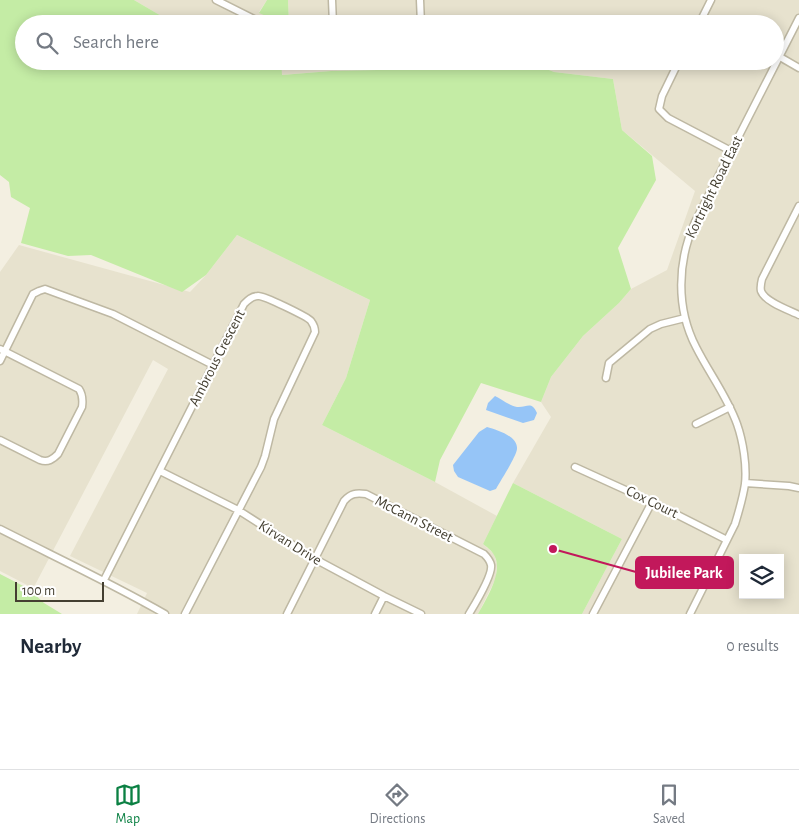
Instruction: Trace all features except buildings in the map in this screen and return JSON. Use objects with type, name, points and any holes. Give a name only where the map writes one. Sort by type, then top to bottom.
[{"type":"street","points":[[216,0],[246,15]]},
{"type":"street","points":[[332,0],[333,15]]},
{"type":"street","points":[[420,0],[421,15]]},
{"type":"street","points":[[704,15],[711,0]]},
{"type":"street","name":"Kortright Road East","points":[[784,49],[799,18]]},
{"type":"street","points":[[784,59],[799,68]]},
{"type":"street","points":[[675,70],[662,96],[659,109],[668,118],[731,151]]},
{"type":"street","name":"Kortright Road East","points":[[690,614],[734,524],[745,483],[744,452],[737,424],[730,406],[695,346],[685,318],[682,302],[682,265],[695,222],[773,70]]},
{"type":"street","points":[[799,206],[762,279],[760,289],[766,299],[799,315]]},
{"type":"street","points":[[0,360],[2,350],[33,294],[45,289],[113,314],[213,365]]},
{"type":"street","name":"Ambrous Crescent","points":[[104,580],[244,304],[252,297],[265,297],[309,319],[314,325],[316,332],[274,419],[261,467],[185,614]]},
{"type":"street","points":[[606,378],[608,363],[650,329],[685,318]]},
{"type":"street","points":[[0,440],[40,460],[51,460],[58,454],[82,407],[83,399],[79,389],[2,350]]},
{"type":"street","points":[[696,424],[730,406]]},
{"type":"street","name":"Cox Court","points":[[575,467],[652,502],[727,540]]},
{"type":"street","name":"Kirvan Drive","points":[[160,470],[238,510],[315,559],[421,614]]},
{"type":"street","points":[[745,483],[799,488]]},
{"type":"street","name":"McCann Street","points":[[287,614],[344,501],[350,494],[357,493],[366,494],[484,554],[489,559],[491,565],[490,575],[469,614]]},
{"type":"street","points":[[594,614],[652,502]]},
{"type":"street","points":[[0,529],[104,580],[165,614]]},
{"type":"street","points":[[376,614],[384,596]]},
{"type":"shaded area","points":[[134,0],[267,0],[259,12],[270,15],[160,15]]},
{"type":"shaded area","points":[[288,0],[799,0],[799,614],[582,614],[622,539],[513,483],[551,417],[541,402],[551,377],[583,336],[619,303],[631,289],[667,270],[695,191],[622,130],[613,79],[549,70],[784,70],[784,15],[289,15]]},
{"type":"shaded area","points":[[281,70],[377,70],[281,75]]},
{"type":"shaded area","points":[[237,235],[370,300],[346,378],[322,425],[435,482],[497,516],[483,544],[494,554],[497,564],[496,578],[478,614],[137,614],[147,593],[70,556],[168,369],[153,360],[35,585],[31,587],[0,571],[0,272],[19,245],[190,292],[206,275]]},
{"type":"green space","points":[[0,0],[134,0],[160,15],[15,15],[15,70],[282,70],[282,75],[377,70],[549,70],[613,79],[622,130],[652,156],[656,180],[618,248],[631,289],[619,303],[583,336],[551,377],[541,402],[481,383],[440,460],[435,482],[322,425],[346,378],[370,300],[237,235],[206,275],[182,292],[91,255],[68,256],[21,243],[30,208],[11,197],[9,182],[0,175]]},
{"type":"green space","points":[[267,0],[288,0],[289,15],[264,15],[259,13]]},
{"type":"green space","points":[[513,483],[622,539],[582,614],[478,614],[493,585],[497,569],[494,555],[483,544]]},
{"type":"green space","points":[[0,574],[29,589],[44,603],[62,614],[0,614]]},
{"type":"water","points":[[495,396],[514,406],[533,407],[537,413],[534,420],[523,423],[486,410],[488,403]]},
{"type":"water","points":[[487,427],[511,437],[517,449],[496,489],[490,491],[458,477],[453,465],[479,432]]},
{"type":"place","name":"Jubilee Park","points":[[553,549]]}]
